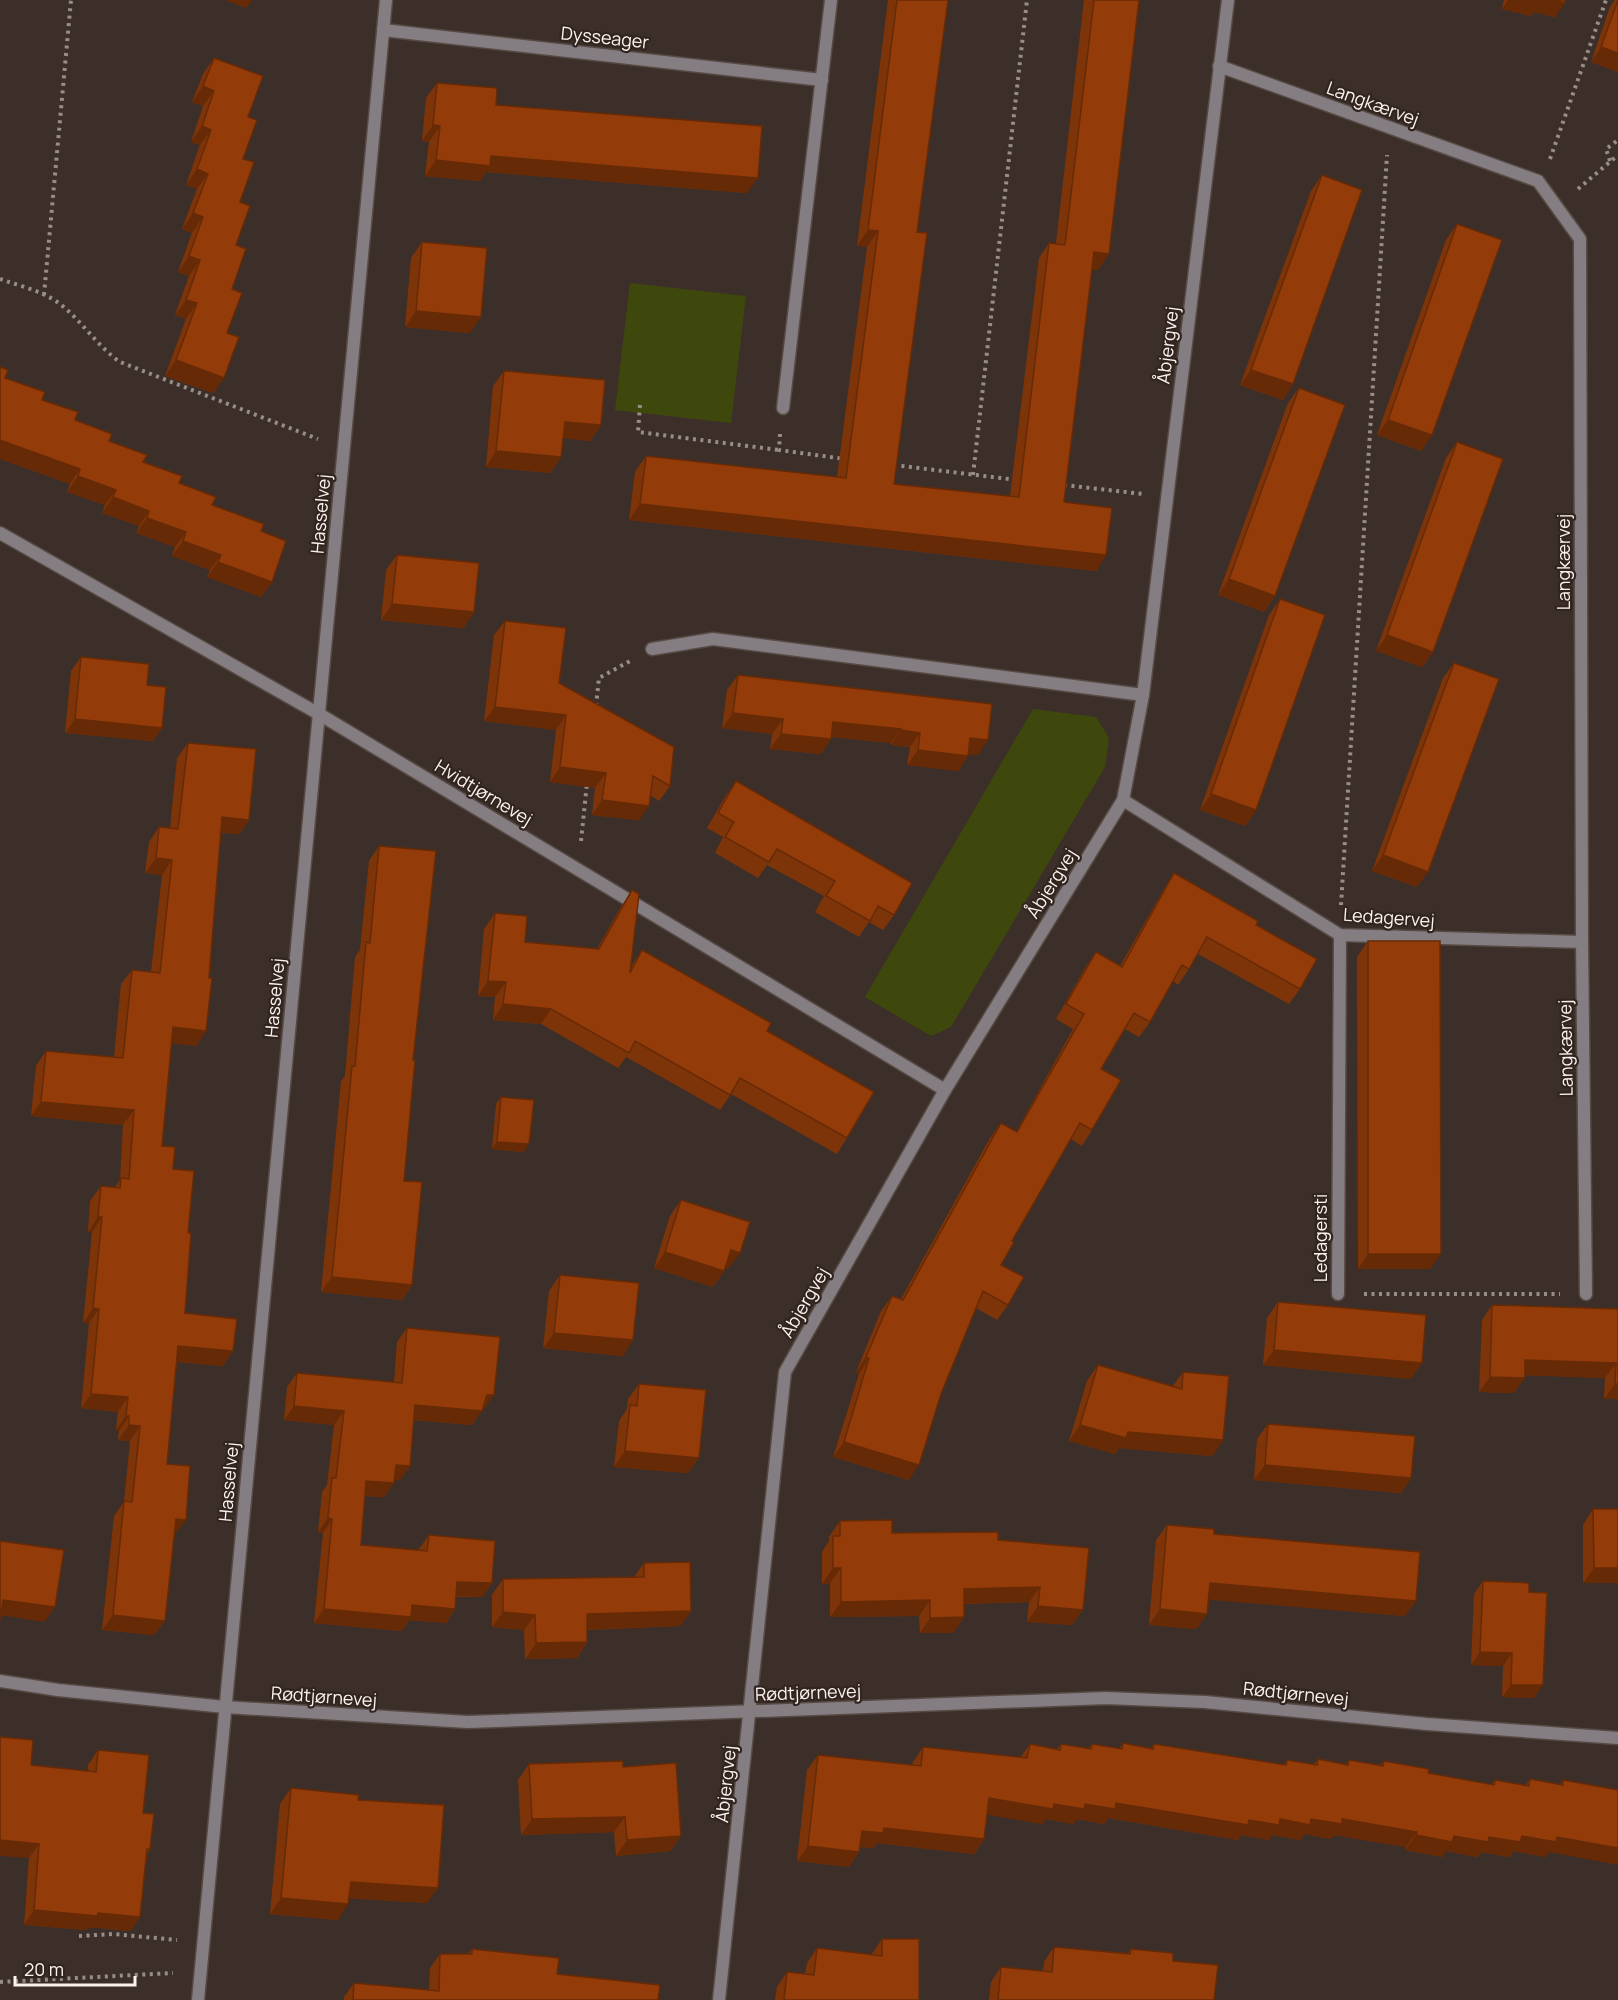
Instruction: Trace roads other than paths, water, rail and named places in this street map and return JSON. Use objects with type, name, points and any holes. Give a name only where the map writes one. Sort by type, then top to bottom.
[{"type":"street","name":"Hasselvej","points":[[198,2000],[386,0]]},
{"type":"street","points":[[783,408],[831,0]]},
{"type":"street","name":"Åbjergvej","points":[[719,2000],[785,1372],[945,1090],[1123,800],[1143,695],[1228,0]]},
{"type":"street","name":"Dysseager","points":[[383,30],[822,80]]},
{"type":"street","name":"Langkærvej","points":[[1219,66],[1538,181],[1581,238],[1582,942],[1586,1294]]},
{"type":"street","name":"Hvidtjørnevej","points":[[0,533],[319,714],[945,1090]]},
{"type":"street","points":[[652,649],[712,639],[1143,695]]},
{"type":"street","name":"Ledagervej","points":[[1123,800],[1340,935],[1582,942]]},
{"type":"street","name":"Ledagersti","points":[[1338,1294],[1340,935]]},
{"type":"street","name":"Rødtjørnevej","points":[[0,1681],[58,1690],[225,1707],[468,1722],[1107,1698],[1205,1702],[1427,1724],[1618,1738]]}]
